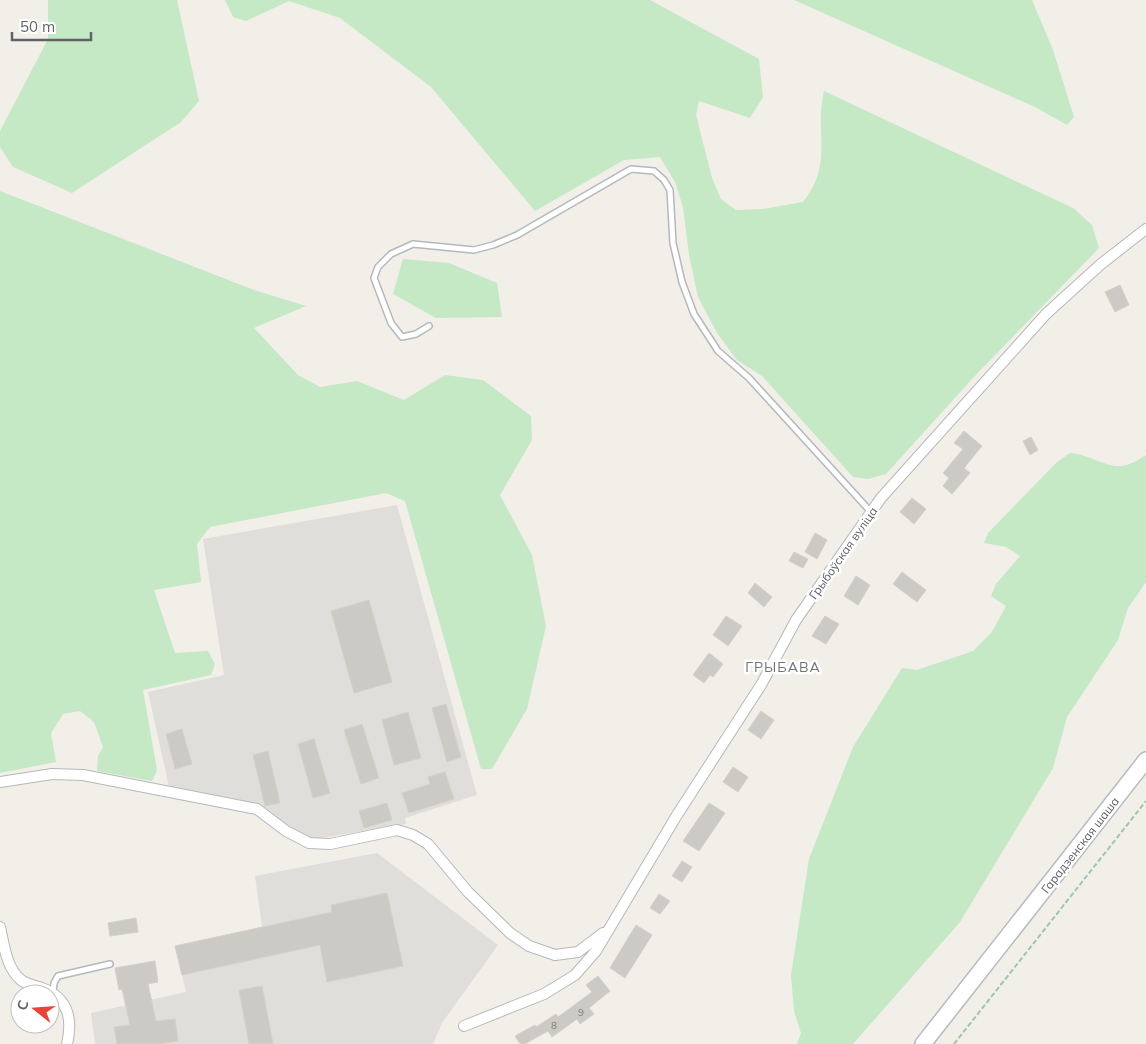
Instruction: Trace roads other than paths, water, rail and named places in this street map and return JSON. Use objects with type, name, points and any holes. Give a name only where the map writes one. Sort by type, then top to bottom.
[{"type":"main road","name":"Гарадзенская шаша","points":[[923,1044],[1146,760]]},
{"type":"street","name":"Грыбоўская вуліца","points":[[464,1026],[544,994],[575,975],[596,951],[677,816],[761,684],[796,620],[881,498],[1046,314],[1101,264],[1146,229]]},
{"type":"street","points":[[0,782],[52,774],[83,776],[257,809],[286,831],[309,843],[330,844],[397,830],[413,835],[428,844],[468,892],[510,934],[529,946],[555,955],[578,952],[607,930]]},
{"type":"street","points":[[0,927],[11,969],[22,981],[30,984]]},
{"type":"street","points":[[60,999],[65,1004],[70,1022],[67,1044]]},
{"type":"lane","points":[[429,326],[416,334],[402,337],[391,323],[374,278],[378,266],[391,254],[412,244],[474,250],[493,245],[517,235],[631,169],[654,172],[664,180],[670,190],[673,243],[682,282],[694,314],[718,351],[749,378],[871,512]]},
{"type":"lane","points":[[54,984],[58,976],[110,964]]},
{"type":"district","name":"ГРЫБАВА","points":[[783,667]]}]
